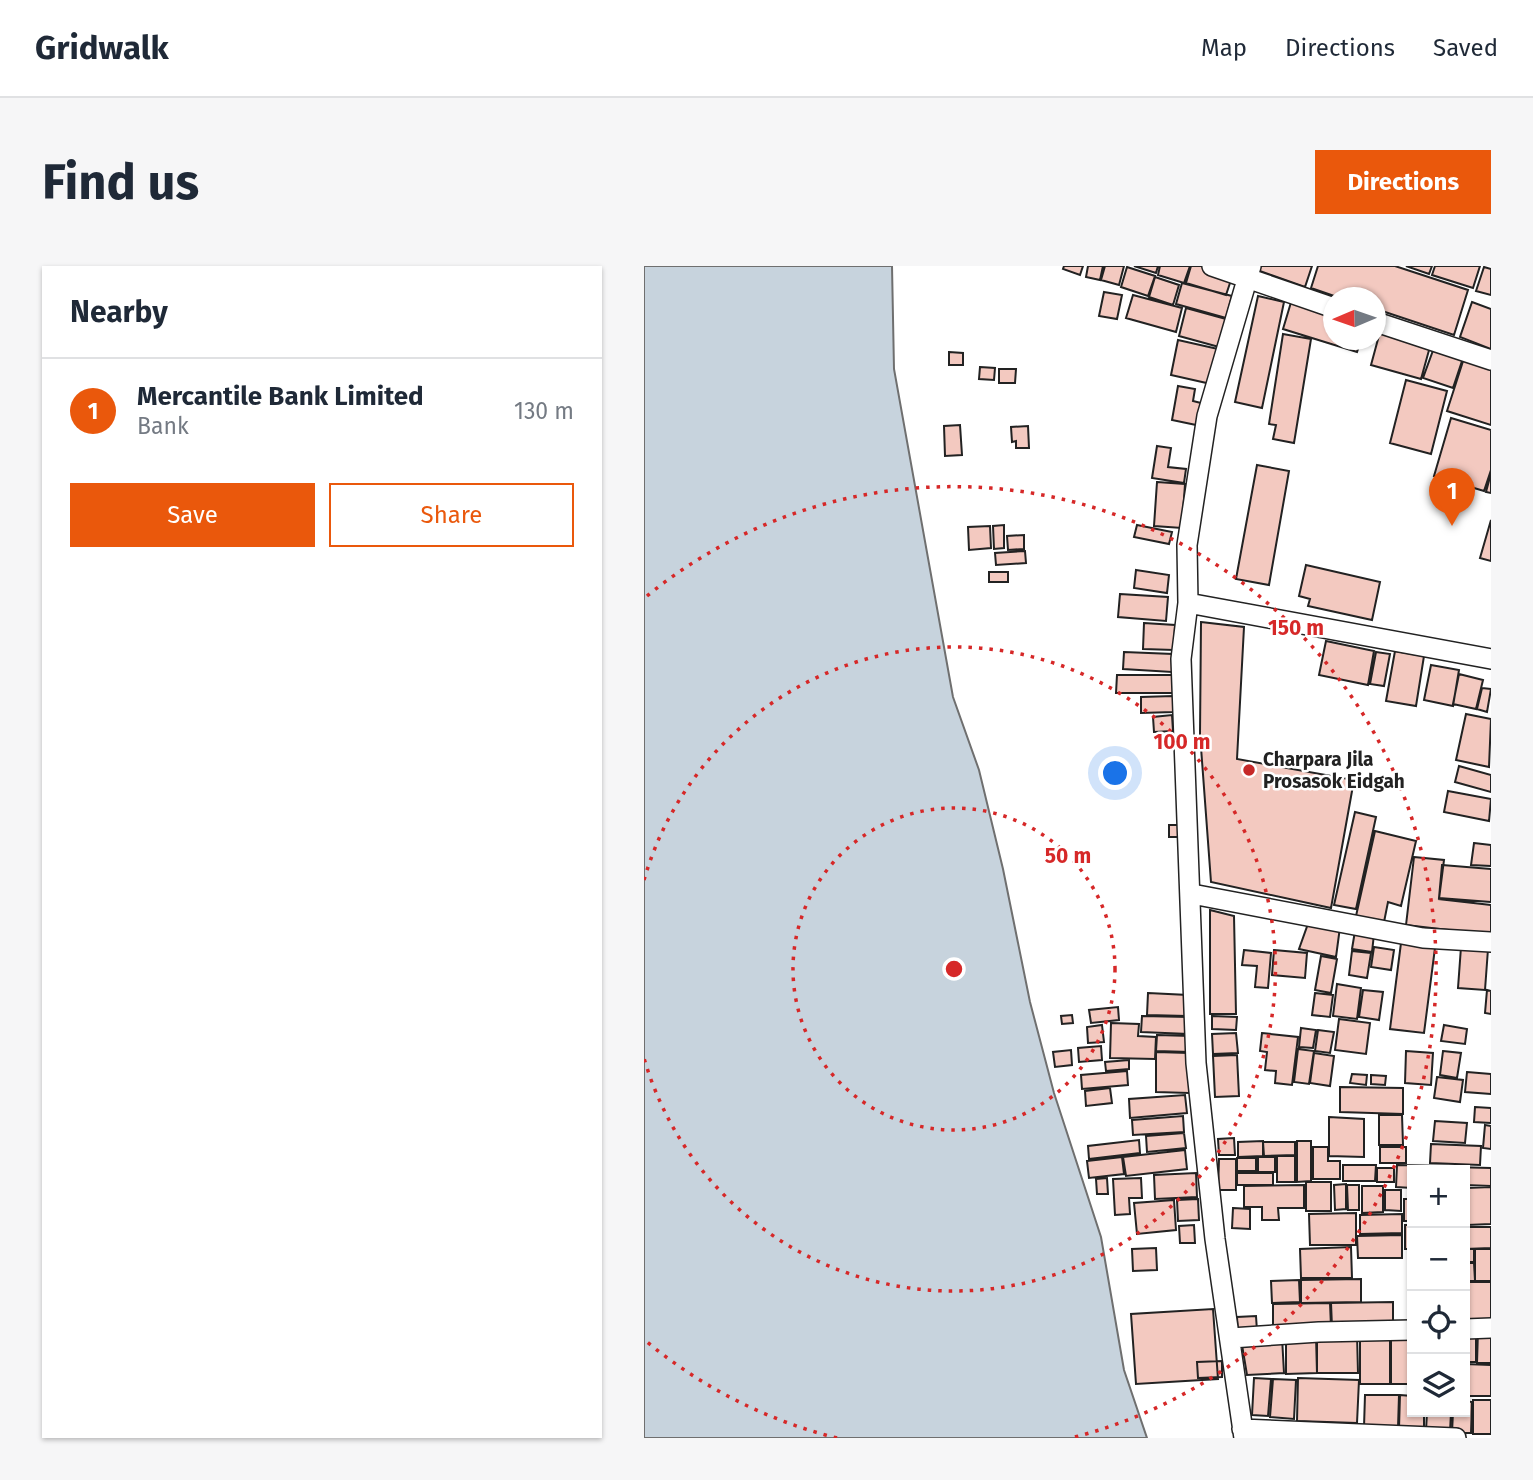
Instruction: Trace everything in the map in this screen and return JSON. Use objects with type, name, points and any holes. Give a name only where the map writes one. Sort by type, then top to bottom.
[{"type":"street","points":[[1212,266],[1249,271],[1323,303]]},
{"type":"street","points":[[1249,271],[1207,416],[1187,545],[1188,603],[1181,659],[1192,894],[1196,1063],[1215,1239],[1243,1433],[1456,1438]]},
{"type":"street","points":[[1386,325],[1491,360]]},
{"type":"street","points":[[1188,603],[1491,659]]},
{"type":"street","points":[[1192,894],[1423,938],[1491,942]]},
{"type":"street","points":[[1470,1329],[1491,1328]]},
{"type":"street","points":[[1231,1338],[1407,1330]]},
{"type":"shaded area","points":[[644,266],[892,266],[894,369],[953,697],[979,770],[1003,869],[1030,1002],[1054,1093],[1101,1237],[1124,1370],[1147,1438],[644,1438]]},
{"type":"building","points":[[1064,266],[1083,266],[1080,275],[1063,269]]},
{"type":"building","points":[[1088,266],[1103,266],[1100,280],[1086,277]]},
{"type":"building","points":[[1105,266],[1124,266],[1119,285],[1101,280]]},
{"type":"building","points":[[1134,266],[1158,266],[1156,273]]},
{"type":"building","points":[[1160,266],[1190,266],[1184,283],[1158,275]]},
{"type":"building","points":[[1191,266],[1205,266],[1233,274],[1226,295],[1186,283]]},
{"type":"building","points":[[1259,266],[1312,266],[1305,287],[1257,270]]},
{"type":"building","points":[[1318,266],[1395,266],[1468,290],[1454,335],[1386,312],[1386,287],[1323,287],[1323,292],[1311,288]]},
{"type":"building","points":[[1406,266],[1432,266],[1429,274]]},
{"type":"building","points":[[1435,266],[1480,266],[1473,288],[1432,275]]},
{"type":"building","points":[[1127,267],[1155,276],[1148,296],[1121,287]]},
{"type":"building","points":[[1484,267],[1491,269],[1491,295],[1476,291]]},
{"type":"building","points":[[1155,277],[1179,285],[1173,305],[1149,297]]},
{"type":"building","points":[[1182,283],[1232,296],[1226,318],[1176,304]]},
{"type":"building","points":[[1104,292],[1122,295],[1117,319],[1099,316]]},
{"type":"building","points":[[1133,295],[1182,308],[1176,332],[1126,318]]},
{"type":"building","points":[[1258,296],[1284,302],[1262,408],[1235,402]]},
{"type":"building","points":[[1292,299],[1323,309],[1323,341],[1283,329]]},
{"type":"building","points":[[1472,302],[1491,309],[1491,349],[1460,337]]},
{"type":"building","points":[[1186,308],[1226,319],[1219,347],[1179,336]]},
{"type":"building","points":[[1386,330],[1431,343],[1421,379],[1371,365],[1375,350],[1386,350]]},
{"type":"building","points":[[1283,334],[1311,339],[1294,443],[1273,439],[1276,425],[1269,424]]},
{"type":"building","points":[[1178,340],[1218,349],[1211,384],[1171,375]]},
{"type":"building","points":[[1435,345],[1464,355],[1453,388],[1423,378]]},
{"type":"building","points":[[949,352],[963,353],[963,365],[949,365]]},
{"type":"building","points":[[1465,355],[1491,364],[1491,425],[1447,411]]},
{"type":"building","points":[[980,367],[995,368],[994,380],[979,379]]},
{"type":"building","points":[[999,369],[1016,369],[1015,383],[999,383]]},
{"type":"building","points":[[1406,380],[1447,391],[1431,454],[1390,443]]},
{"type":"building","points":[[1178,386],[1195,389],[1193,401],[1205,404],[1201,426],[1172,420]]},
{"type":"building","points":[[1451,418],[1491,430],[1491,470],[1484,491],[1434,476]]},
{"type":"building","points":[[960,425],[962,455],[945,456],[944,426]]},
{"type":"building","points":[[1028,426],[1029,448],[1016,448],[1016,441],[1012,442],[1011,427]]},
{"type":"building","points":[[1157,446],[1171,448],[1168,467],[1186,469],[1184,483],[1152,478]]},
{"type":"building","points":[[1257,465],[1289,471],[1269,585],[1236,579]]},
{"type":"building","points":[[1491,473],[1491,493],[1486,492]]},
{"type":"building","points":[[1157,482],[1185,484],[1182,528],[1154,526]]},
{"type":"building","points":[[1491,520],[1491,561],[1480,558]]},
{"type":"building","points":[[1004,525],[1004,548],[994,549],[993,526]]},
{"type":"building","points":[[1137,525],[1172,532],[1169,544],[1134,537]]},
{"type":"building","points":[[990,526],[991,548],[969,550],[968,527]]},
{"type":"building","points":[[1024,535],[1024,549],[1008,550],[1007,536]]},
{"type":"building","points":[[1025,551],[1026,563],[996,565],[995,553]]},
{"type":"building","points":[[1306,565],[1380,582],[1372,620],[1308,606],[1310,599],[1299,596]]},
{"type":"building","points":[[1136,570],[1169,575],[1167,593],[1134,588]]},
{"type":"building","points":[[989,572],[1008,572],[1008,582],[989,582]]},
{"type":"building","points":[[1120,594],[1168,597],[1166,621],[1118,617]]},
{"type":"building","name":"Charpara Jila Prosasok Eidgah","points":[[1201,622],[1244,627],[1237,759],[1354,780],[1331,908],[1211,882],[1200,734]]},
{"type":"building","points":[[1144,623],[1175,625],[1174,650],[1143,649]]},
{"type":"building","points":[[1326,641],[1374,651],[1368,685],[1319,675]]},
{"type":"building","points":[[1395,651],[1424,656],[1416,706],[1386,701]]},
{"type":"building","points":[[1124,652],[1173,654],[1172,672],[1123,669]]},
{"type":"building","points":[[1376,652],[1390,654],[1384,686],[1370,684]]},
{"type":"building","points":[[1431,665],[1459,670],[1453,706],[1424,700]]},
{"type":"building","points":[[1459,674],[1483,680],[1476,709],[1453,704]]},
{"type":"building","points":[[1117,675],[1173,675],[1174,693],[1116,693]]},
{"type":"building","points":[[1482,688],[1491,689],[1487,712],[1477,709]]},
{"type":"building","points":[[1173,696],[1173,712],[1141,713],[1141,697]]},
{"type":"building","points":[[1466,714],[1491,719],[1489,767],[1456,760]]},
{"type":"building","points":[[1172,715],[1173,731],[1154,732],[1153,717]]},
{"type":"building","points":[[1459,766],[1491,775],[1491,792],[1455,782]]},
{"type":"building","points":[[1448,791],[1491,799],[1489,821],[1444,812]]},
{"type":"building","points":[[1355,812],[1376,817],[1356,909],[1334,905]]},
{"type":"building","points":[[1169,825],[1182,825],[1183,837],[1169,837]]},
{"type":"building","points":[[1375,831],[1416,841],[1401,906],[1388,902],[1384,922],[1356,916]]},
{"type":"building","points":[[1474,843],[1491,845],[1491,866],[1471,865]]},
{"type":"building","points":[[1414,857],[1444,860],[1439,899],[1491,905],[1491,935],[1406,925]]},
{"type":"building","points":[[1442,865],[1491,869],[1491,902],[1439,898]]},
{"type":"building","points":[[1210,910],[1234,916],[1236,1014],[1210,1014]]},
{"type":"building","points":[[1309,921],[1340,927],[1336,957],[1299,949]]},
{"type":"building","points":[[1355,931],[1374,934],[1372,952],[1352,949]]},
{"type":"building","points":[[1401,943],[1435,948],[1424,1033],[1390,1029]]},
{"type":"building","points":[[1374,947],[1394,950],[1391,970],[1371,967]]},
{"type":"building","points":[[1461,947],[1488,949],[1485,990],[1458,988]]},
{"type":"building","points":[[1244,950],[1271,953],[1268,988],[1255,987],[1257,966],[1242,965]]},
{"type":"building","points":[[1274,950],[1307,953],[1305,978],[1272,975]]},
{"type":"building","points":[[1352,951],[1371,953],[1367,978],[1349,975]]},
{"type":"building","points":[[1321,956],[1337,959],[1331,993],[1315,990]]},
{"type":"building","points":[[1337,984],[1361,988],[1357,1019],[1333,1016]]},
{"type":"building","points":[[1363,990],[1383,992],[1379,1020],[1359,1017]]},
{"type":"building","points":[[1487,990],[1491,991],[1491,1014],[1485,1013]]},
{"type":"building","points":[[1148,993],[1188,995],[1187,1016],[1147,1015]]},
{"type":"building","points":[[1315,993],[1333,995],[1330,1017],[1312,1015]]},
{"type":"building","points":[[1118,1007],[1119,1020],[1091,1023],[1089,1010]]},
{"type":"building","points":[[1072,1015],[1073,1023],[1062,1024],[1061,1016]]},
{"type":"building","points":[[1142,1016],[1189,1017],[1189,1034],[1141,1032]]},
{"type":"building","points":[[1212,1016],[1237,1017],[1236,1030],[1212,1029]]},
{"type":"building","points":[[1339,1019],[1370,1023],[1366,1054],[1335,1050]]},
{"type":"building","points":[[1111,1023],[1139,1024],[1138,1036],[1156,1037],[1155,1059],[1110,1058]]},
{"type":"building","points":[[1102,1025],[1104,1042],[1088,1043],[1087,1027]]},
{"type":"building","points":[[1444,1025],[1467,1029],[1465,1044],[1441,1041]]},
{"type":"building","points":[[1301,1028],[1316,1030],[1313,1048],[1299,1047]]},
{"type":"building","points":[[1318,1030],[1334,1032],[1330,1053],[1315,1051]]},
{"type":"building","points":[[1236,1033],[1238,1053],[1213,1054],[1212,1034]]},
{"type":"building","points":[[1262,1033],[1298,1037],[1292,1085],[1275,1083],[1276,1071],[1265,1070],[1267,1052],[1260,1051]]},
{"type":"building","points":[[1157,1035],[1191,1036],[1190,1052],[1156,1051]]},
{"type":"building","points":[[1101,1046],[1102,1060],[1079,1062],[1078,1048]]},
{"type":"building","points":[[1298,1049],[1314,1051],[1309,1084],[1294,1082]]},
{"type":"building","points":[[1071,1050],[1072,1065],[1055,1067],[1053,1052]]},
{"type":"building","points":[[1406,1051],[1433,1053],[1431,1085],[1405,1083]]},
{"type":"building","points":[[1443,1051],[1461,1053],[1457,1078],[1440,1075]]},
{"type":"building","points":[[1156,1052],[1189,1053],[1189,1093],[1156,1092]]},
{"type":"building","points":[[1314,1053],[1334,1056],[1330,1086],[1310,1083]]},
{"type":"building","points":[[1237,1055],[1239,1096],[1215,1097],[1213,1056]]},
{"type":"building","points":[[1129,1060],[1129,1069],[1106,1071],[1105,1062]]},
{"type":"building","points":[[1127,1071],[1128,1085],[1082,1089],[1081,1075]]},
{"type":"building","points":[[1467,1072],[1491,1074],[1491,1094],[1465,1092]]},
{"type":"building","points":[[1352,1074],[1367,1075],[1366,1085],[1350,1083]]},
{"type":"building","points":[[1371,1075],[1386,1076],[1385,1085],[1371,1084]]},
{"type":"building","points":[[1437,1077],[1463,1080],[1460,1102],[1434,1098]]},
{"type":"building","points":[[1340,1087],[1403,1088],[1403,1114],[1340,1112]]},
{"type":"building","points":[[1110,1088],[1112,1103],[1086,1106],[1085,1091]]},
{"type":"building","points":[[1185,1095],[1187,1113],[1130,1118],[1129,1099]]},
{"type":"building","points":[[1475,1107],[1491,1108],[1491,1123],[1474,1122]]},
{"type":"building","points":[[1379,1115],[1402,1115],[1403,1145],[1379,1145]]},
{"type":"building","points":[[1183,1116],[1184,1132],[1133,1135],[1132,1120]]},
{"type":"building","points":[[1329,1117],[1364,1119],[1364,1157],[1329,1156]]},
{"type":"building","points":[[1435,1121],[1467,1123],[1465,1143],[1433,1141]]},
{"type":"building","points":[[1485,1125],[1491,1126],[1491,1149],[1483,1148]]},
{"type":"building","points":[[1184,1133],[1186,1148],[1147,1152],[1146,1136]]},
{"type":"building","points":[[1234,1138],[1235,1155],[1219,1155],[1218,1139]]},
{"type":"building","points":[[1139,1140],[1140,1153],[1089,1159],[1088,1146]]},
{"type":"building","points":[[1263,1141],[1263,1156],[1238,1157],[1238,1142]]},
{"type":"building","points":[[1297,1141],[1311,1141],[1311,1181],[1297,1182]]},
{"type":"building","points":[[1263,1142],[1295,1142],[1295,1155],[1264,1156]]},
{"type":"building","points":[[1431,1144],[1481,1146],[1480,1165],[1430,1163]]},
{"type":"building","points":[[1313,1147],[1328,1147],[1328,1161],[1340,1161],[1340,1179],[1313,1179]]},
{"type":"building","points":[[1380,1147],[1406,1147],[1406,1163],[1380,1163]]},
{"type":"building","points":[[1185,1150],[1187,1169],[1126,1176],[1123,1157]]},
{"type":"building","points":[[1277,1156],[1295,1156],[1295,1182],[1277,1182]]},
{"type":"building","points":[[1122,1157],[1124,1174],[1089,1178],[1087,1161]]},
{"type":"building","points":[[1258,1157],[1275,1157],[1275,1172],[1258,1172]]},
{"type":"building","points":[[1237,1158],[1256,1158],[1256,1171],[1237,1171]]},
{"type":"building","points":[[1219,1159],[1236,1159],[1236,1190],[1218,1190]]},
{"type":"building","points":[[1343,1165],[1376,1165],[1375,1181],[1343,1181]]},
{"type":"building","points":[[1397,1165],[1407,1165],[1407,1188],[1396,1187]]},
{"type":"building","points":[[1470,1167],[1491,1168],[1491,1186],[1470,1185]]},
{"type":"building","points":[[1377,1168],[1394,1168],[1394,1182],[1377,1182]]},
{"type":"building","points":[[1196,1173],[1197,1197],[1155,1199],[1154,1175]]},
{"type":"building","points":[[1237,1173],[1273,1173],[1273,1185],[1237,1185]]},
{"type":"building","points":[[1107,1178],[1108,1194],[1097,1194],[1096,1179]]},
{"type":"building","points":[[1141,1178],[1142,1198],[1129,1198],[1130,1214],[1115,1215],[1113,1179]]},
{"type":"building","points":[[1306,1182],[1331,1182],[1331,1211],[1306,1211]]},
{"type":"building","points":[[1346,1184],[1346,1209],[1335,1210],[1334,1185]]},
{"type":"building","points":[[1304,1185],[1304,1208],[1278,1208],[1279,1220],[1262,1220],[1262,1207],[1244,1207],[1244,1186]]},
{"type":"building","points":[[1347,1185],[1359,1185],[1359,1210],[1348,1210]]},
{"type":"building","points":[[1362,1186],[1383,1186],[1383,1212],[1362,1213]]},
{"type":"building","points":[[1491,1187],[1491,1224],[1470,1225],[1470,1188]]},
{"type":"building","points":[[1385,1190],[1401,1190],[1401,1211],[1385,1210]]},
{"type":"building","points":[[1198,1199],[1199,1220],[1178,1221],[1177,1200]]},
{"type":"building","points":[[1404,1199],[1407,1199],[1407,1221],[1404,1221]]},
{"type":"building","points":[[1174,1200],[1176,1230],[1137,1234],[1134,1203]]},
{"type":"building","points":[[1233,1208],[1250,1209],[1250,1229],[1232,1228]]},
{"type":"building","points":[[1356,1213],[1356,1245],[1310,1245],[1309,1214]]},
{"type":"building","points":[[1402,1214],[1402,1233],[1360,1234],[1360,1215]]},
{"type":"building","points":[[1194,1225],[1195,1243],[1180,1243],[1179,1226]]},
{"type":"building","points":[[1405,1225],[1407,1225],[1407,1249]]},
{"type":"building","points":[[1470,1227],[1491,1227],[1491,1248],[1470,1249]]},
{"type":"building","points":[[1402,1235],[1402,1258],[1358,1258],[1357,1236]]},
{"type":"building","points":[[1351,1247],[1352,1278],[1301,1278],[1300,1249]]},
{"type":"building","points":[[1156,1248],[1157,1270],[1133,1271],[1132,1249]]},
{"type":"building","points":[[1470,1249],[1474,1249],[1474,1262],[1470,1262]]},
{"type":"building","points":[[1475,1249],[1491,1249],[1491,1281],[1475,1281]]},
{"type":"building","points":[[1470,1263],[1474,1263],[1475,1281],[1470,1281]]},
{"type":"building","points":[[1361,1279],[1361,1302],[1301,1303],[1301,1280]]},
{"type":"building","points":[[1299,1280],[1300,1302],[1272,1303],[1271,1281]]},
{"type":"building","points":[[1470,1282],[1491,1282],[1491,1328],[1470,1328]]},
{"type":"building","points":[[1393,1302],[1393,1326],[1332,1327],[1331,1303]]},
{"type":"building","points":[[1330,1303],[1331,1327],[1273,1329],[1273,1304]]},
{"type":"building","points":[[1213,1309],[1218,1379],[1136,1384],[1131,1314]]},
{"type":"building","points":[[1256,1316],[1257,1331],[1238,1332],[1237,1317]]},
{"type":"building","points":[[1478,1330],[1491,1330],[1491,1363],[1477,1363]]},
{"type":"building","points":[[1470,1333],[1476,1333],[1476,1362],[1470,1362]]},
{"type":"building","points":[[1357,1334],[1358,1373],[1317,1373],[1317,1335]]},
{"type":"building","points":[[1360,1334],[1390,1334],[1390,1384],[1360,1384]]},
{"type":"building","points":[[1391,1334],[1407,1334],[1407,1384],[1391,1384]]},
{"type":"building","points":[[1286,1336],[1316,1336],[1317,1373],[1286,1374]]},
{"type":"building","points":[[1282,1337],[1284,1373],[1247,1375],[1241,1339]]},
{"type":"building","points":[[1222,1361],[1222,1377],[1198,1378],[1197,1362]]},
{"type":"building","points":[[1470,1364],[1491,1365],[1491,1396],[1470,1396]]},
{"type":"building","points":[[1254,1378],[1271,1379],[1268,1416],[1252,1415]]},
{"type":"building","points":[[1298,1378],[1359,1380],[1357,1423],[1297,1421]]},
{"type":"building","points":[[1273,1379],[1296,1380],[1294,1419],[1270,1417]]},
{"type":"building","points":[[1365,1395],[1399,1395],[1398,1428],[1364,1427]]},
{"type":"building","points":[[1400,1395],[1407,1396],[1407,1417],[1424,1417],[1424,1429],[1399,1428]]},
{"type":"building","points":[[1473,1400],[1491,1400],[1491,1434],[1473,1434]]},
{"type":"building","points":[[1472,1402],[1471,1433],[1452,1433],[1453,1417],[1470,1417]]},
{"type":"building","points":[[1427,1417],[1451,1417],[1450,1432],[1426,1431]]},
{"type":"place","name":"Mercantile Bank Limited","points":[[1452,526]]},
{"type":"place","name":"Charpara Jila Prosasok Eidgah","points":[[1249,770]]}]
